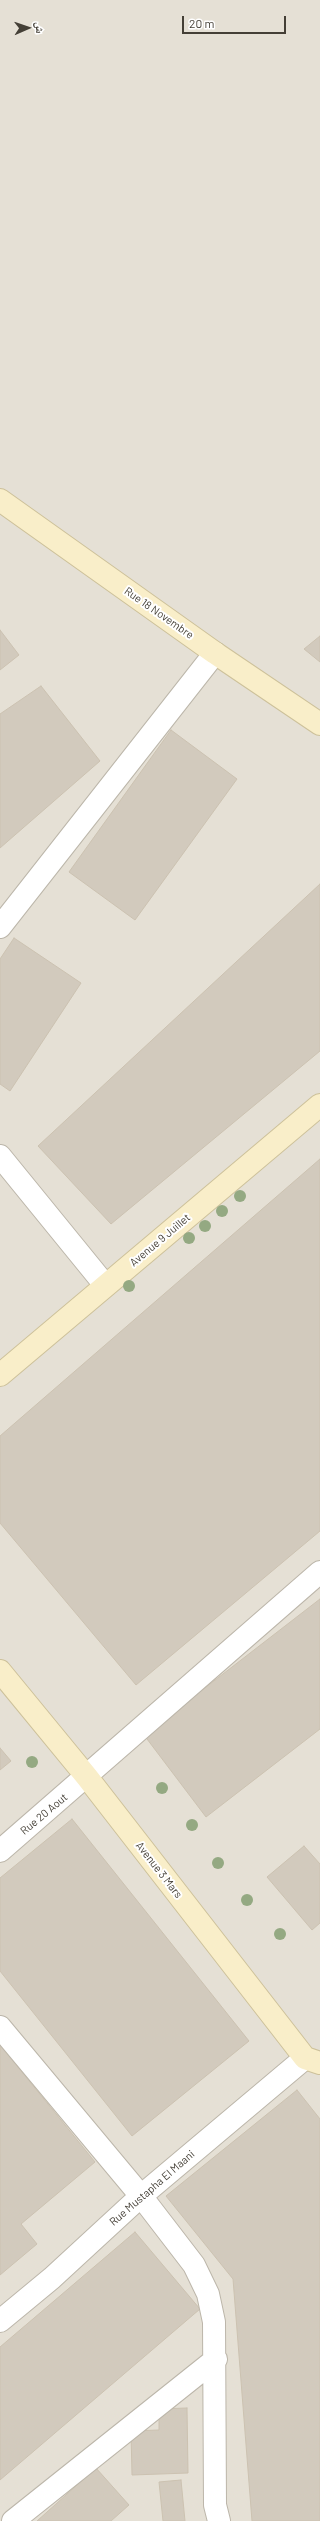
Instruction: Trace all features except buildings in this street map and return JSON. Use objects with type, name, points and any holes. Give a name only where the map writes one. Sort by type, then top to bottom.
[{"type":"street","name":"Rue 18 Novembre","points":[[0,500],[215,653],[320,724]]},
{"type":"street","points":[[0,927],[215,653]]},
{"type":"street","name":"Avenue 9 Juillet","points":[[0,1375],[320,1105]]},
{"type":"street","points":[[0,1156],[105,1285]]},
{"type":"street","name":"Rue 20 Aout","points":[[0,1851],[87,1777],[320,1572]]},
{"type":"street","name":"Avenue 3 Mars","points":[[0,1671],[87,1777],[312,2060]]},
{"type":"street","points":[[0,2027],[141,2196],[194,2265],[208,2294],[214,2322],[216,2359],[216,2505],[219,2521]]},
{"type":"street","name":"Rue Mustapha El Maani","points":[[0,2321],[52,2278],[141,2196],[312,2060]]},
{"type":"street","points":[[13,2521],[216,2359]]},
{"type":"shaded area","points":[[0,0],[320,0],[320,2521],[0,2521]]}]
